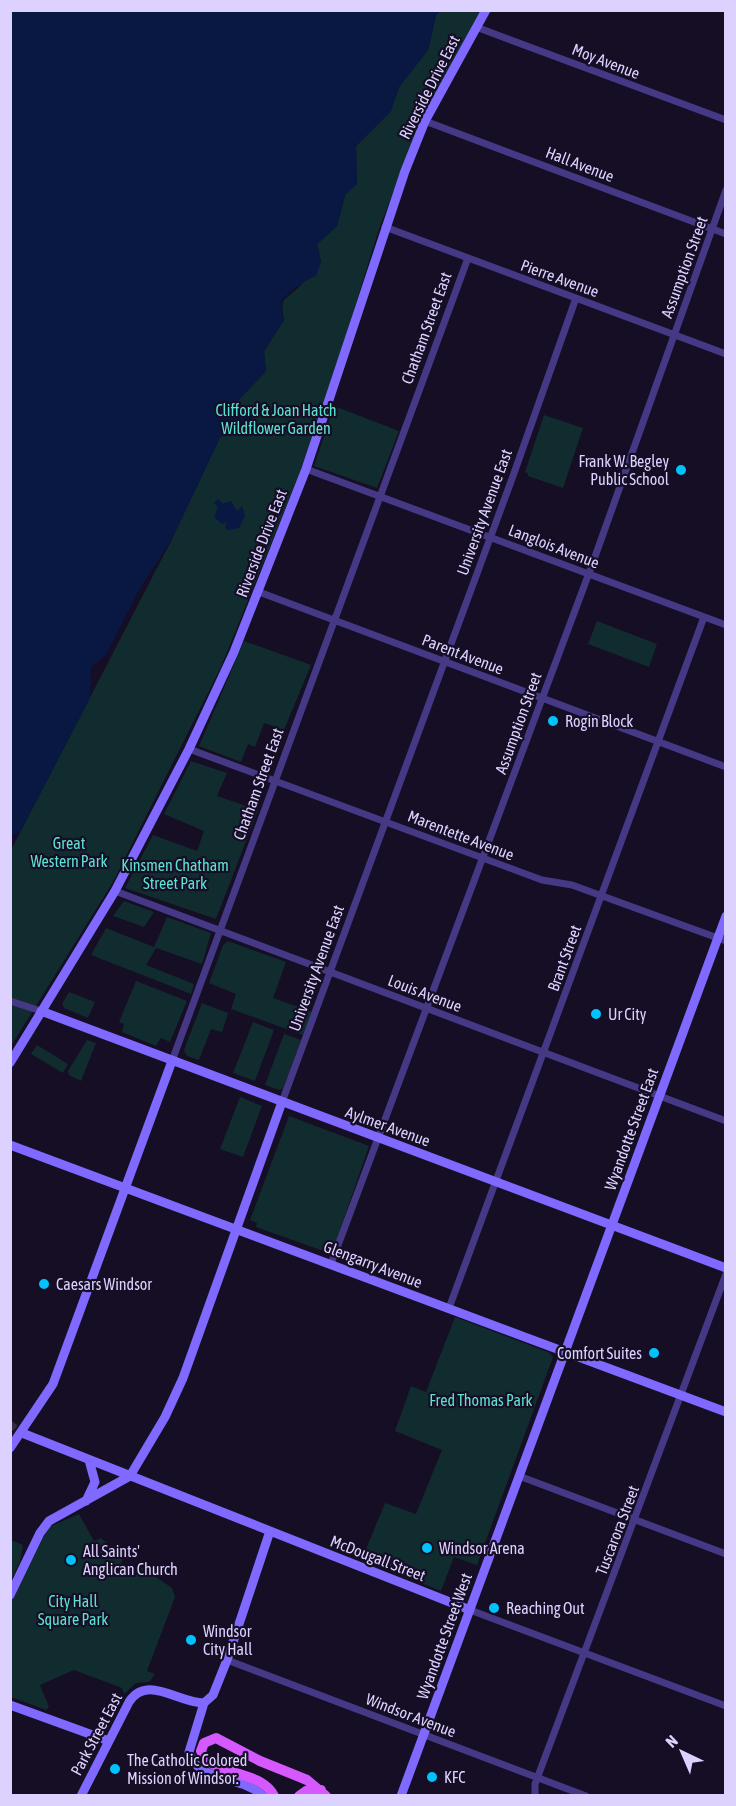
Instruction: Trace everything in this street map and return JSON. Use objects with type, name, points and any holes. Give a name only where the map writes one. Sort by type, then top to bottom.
[{"type":"main road","name":"Riverside Drive East","points":[[10,1063],[115,891],[189,748],[234,652],[306,469],[385,227],[425,120],[486,10]]},
{"type":"main road","name":"Wyandotte Street East","points":[[566,1352],[659,1096],[721,940],[726,916]]},
{"type":"main road","name":"Aylmer Avenue","points":[[41,1011],[726,1268]]},
{"type":"main road","name":"Chatham Street East","points":[[10,1448],[53,1384],[172,1061]]},
{"type":"main road","name":"University Avenue East","points":[[130,1476],[177,1393],[282,1102]]},
{"type":"main road","name":"Glengarry Avenue","points":[[10,1145],[726,1412]]},
{"type":"main road","name":"Wyandotte Street West","points":[[401,1796],[566,1352]]},
{"type":"main road","name":"McDougall Street","points":[[22,1433],[470,1610]]},
{"type":"main road","points":[[86,1501],[95,1482],[89,1460]]},
{"type":"main road","points":[[10,1595],[44,1527],[56,1516],[130,1476]]},
{"type":"main road","points":[[263,1796],[256,1789],[200,1768],[191,1760],[189,1752],[204,1703],[213,1695],[227,1660],[270,1531]]},
{"type":"main road","name":"Park Street East","points":[[81,1796],[129,1702],[141,1690],[152,1688],[190,1702],[204,1703]]},
{"type":"main road","points":[[10,1705],[109,1741]]},
{"type":"main road","points":[[274,1796],[271,1788],[261,1781],[208,1761],[201,1751],[204,1743],[216,1738],[260,1761],[307,1780],[324,1793]]},
{"type":"main road","points":[[299,1796],[306,1791],[324,1793]]},
{"type":"street","name":"Moy Avenue","points":[[476,27],[726,120]]},
{"type":"street","name":"Hall Avenue","points":[[425,120],[726,234]]},
{"type":"street","name":"Assumption Street","points":[[331,1264],[588,573],[726,190]]},
{"type":"street","name":"Pierre Avenue","points":[[385,227],[726,354]]},
{"type":"street","name":"Chatham Street East","points":[[172,1061],[468,258]]},
{"type":"street","name":"University Avenue East","points":[[282,1102],[491,537],[576,298]]},
{"type":"street","name":"Langlois Avenue","points":[[306,469],[726,625]]},
{"type":"street","name":"Parent Avenue","points":[[258,592],[726,767]]},
{"type":"street","name":"Brant Street","points":[[449,1308],[704,617]]},
{"type":"street","name":"Marentette Avenue","points":[[189,748],[542,880],[572,885],[721,940]]},
{"type":"street","name":"Louis Avenue","points":[[115,891],[726,1121]]},
{"type":"street","points":[[10,1001],[41,1011]]},
{"type":"street","name":"Tuscarora Street","points":[[535,1796],[537,1777],[726,1274]]},
{"type":"street","points":[[519,1476],[726,1554]]},
{"type":"street","name":"McDougall Street","points":[[470,1610],[726,1706]]},
{"type":"street","name":"Windsor Avenue","points":[[227,1660],[586,1796]]},
{"type":"green space","name":"Great Western Park","points":[[440,11],[481,11],[408,154],[379,229],[330,387],[300,472],[221,667],[113,882],[11,1046],[11,850],[171,541],[237,401],[266,371],[264,351],[284,320],[282,307],[284,301],[321,262],[317,244],[337,226],[345,195],[357,183],[356,146],[391,111],[399,87],[428,50],[436,15]]},
{"type":"green space","points":[[334,406],[399,431],[377,488],[314,466]]},
{"type":"green space","points":[[544,415],[583,428],[563,488],[528,476],[525,472]]},
{"type":"green space","points":[[597,621],[657,644],[649,667],[588,644]]},
{"type":"green space","points":[[244,641],[311,665],[284,730],[264,723],[255,747],[248,744],[241,762],[199,746]]},
{"type":"green space","name":"Kinsmen Chatham Street Park","points":[[191,761],[227,773],[217,796],[258,810],[216,919],[125,888],[153,835],[197,851],[204,831],[164,814]]},
{"type":"green space","points":[[124,901],[154,912],[144,927],[113,916]]},
{"type":"green space","points":[[167,917],[211,933],[202,964],[156,948],[146,965],[194,984],[191,994],[91,955],[106,928],[154,947]]},
{"type":"green space","points":[[228,941],[286,962],[273,998],[312,1012],[303,1035],[231,1009],[236,994],[209,983],[223,945]]},
{"type":"green space","points":[[136,981],[187,1001],[170,1042],[161,1038],[156,1046],[122,1032],[124,1024],[119,1022]]},
{"type":"green space","points":[[69,992],[95,1002],[88,1018],[64,1008],[62,1004]]},
{"type":"green space","points":[[202,1003],[228,1013],[222,1032],[211,1029],[199,1060],[187,1056],[184,1050]]},
{"type":"green space","points":[[253,1022],[274,1030],[255,1081],[233,1073]]},
{"type":"green space","points":[[284,1034],[301,1040],[283,1089],[279,1090],[265,1085]]},
{"type":"green space","points":[[87,1040],[96,1043],[81,1081],[69,1075],[68,1071]]},
{"type":"green space","points":[[37,1045],[68,1064],[63,1073],[31,1054]]},
{"type":"green space","points":[[240,1097],[262,1106],[243,1157],[220,1149]]},
{"type":"green space","points":[[289,1116],[369,1146],[333,1250],[329,1253],[256,1227],[257,1223],[250,1220]]},
{"type":"green space","name":"Fred Thomas Park","points":[[455,1317],[550,1353],[553,1357],[477,1565],[454,1557],[441,1591],[362,1559],[385,1503],[416,1514],[442,1450],[395,1431],[411,1386],[426,1392]]},
{"type":"green space","name":"City Hall Square Park","points":[[79,1514],[94,1541],[101,1538],[123,1557],[119,1571],[135,1577],[140,1566],[172,1588],[175,1597],[147,1671],[155,1674],[149,1682],[136,1683],[124,1694],[122,1688],[74,1670],[40,1685],[49,1707],[46,1710],[11,1697],[10,1602],[49,1527]]},
{"type":"green space","points":[[11,1540],[23,1545],[20,1562],[11,1580]]},
{"type":"water","points":[[11,10],[440,11],[436,15],[428,50],[399,87],[391,111],[356,146],[357,184],[345,195],[337,226],[317,244],[321,262],[316,276],[296,287],[281,304],[284,320],[264,351],[266,371],[238,401],[242,411],[253,418],[253,423],[248,427],[233,425],[220,438],[171,541],[139,590],[106,655],[91,667],[90,698],[20,832],[11,836]]},
{"type":"water","points":[[218,499],[223,504],[231,501],[237,511],[242,506],[245,516],[239,528],[228,530],[225,528],[227,522],[222,524],[214,517],[218,507],[214,503]]},
{"type":"tunnel","points":[[10,1424],[22,1433]]},
{"type":"place","name":"Frank W. Begley Public School","points":[[681,470]]},
{"type":"place","name":"Rogin Block","points":[[553,721]]},
{"type":"place","name":"Ur City","points":[[596,1014]]},
{"type":"place","name":"Caesars Windsor","points":[[44,1284]]},
{"type":"place","name":"Comfort Suites","points":[[654,1353]]},
{"type":"place","name":"Windsor Arena","points":[[427,1548]]},
{"type":"place","name":"All Saints' Anglican Church","points":[[71,1560]]},
{"type":"place","name":"Reaching Out","points":[[494,1608]]},
{"type":"place","name":"Windsor City Hall","points":[[191,1640]]},
{"type":"place","name":"The Catholic Colored Mission of Windsor.","points":[[115,1769]]},
{"type":"place","name":"KFC","points":[[432,1777]]},
{"type":"park label","name":"Clifford & Joan Hatch Wildflower Garden","points":[[276,419]]}]
